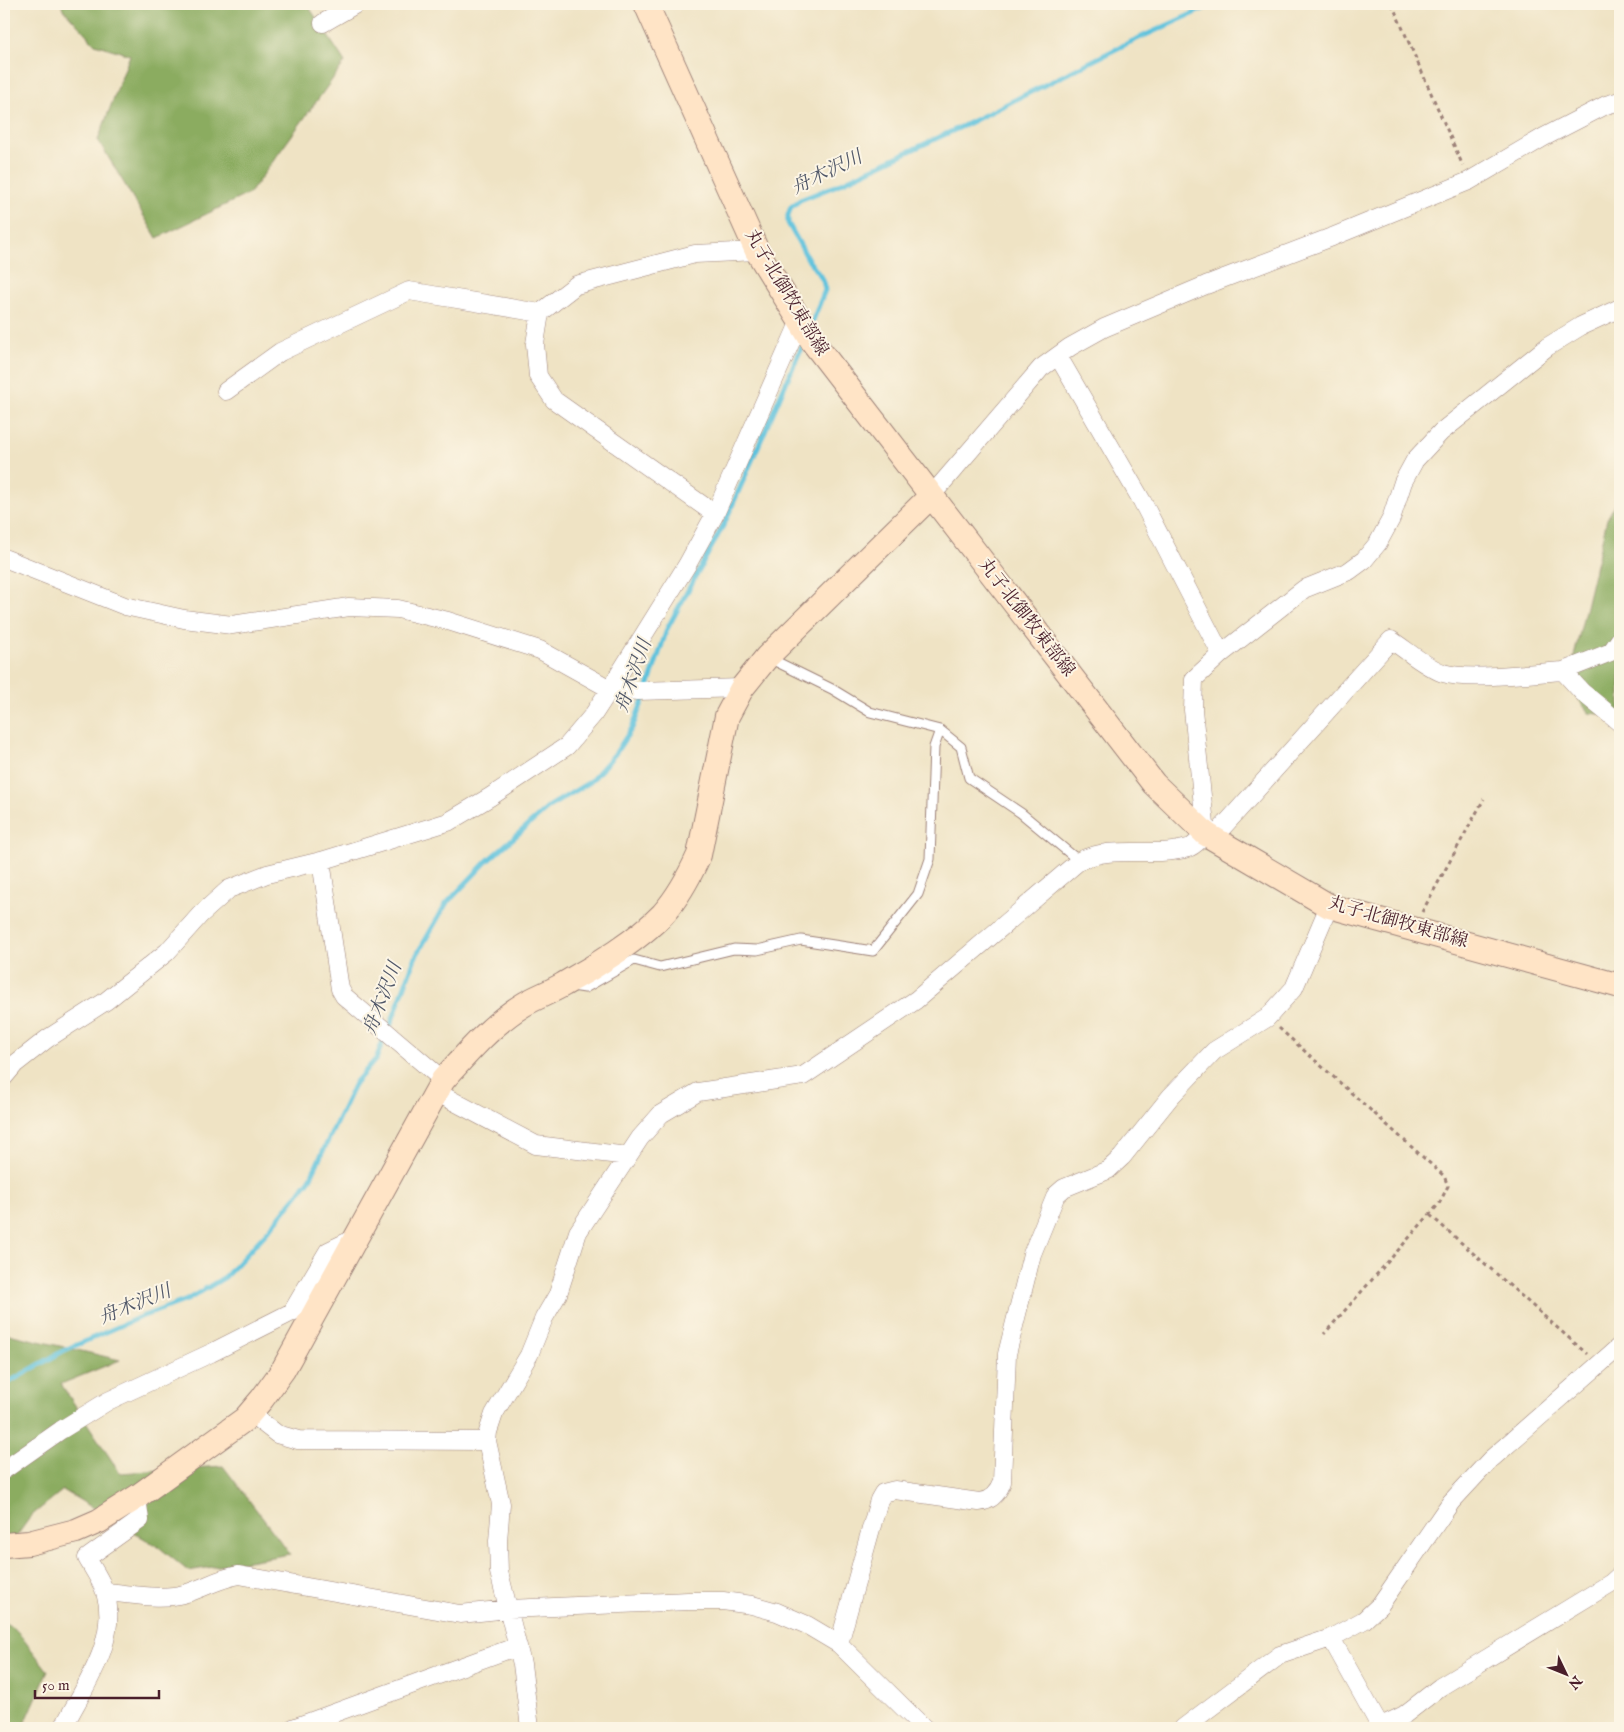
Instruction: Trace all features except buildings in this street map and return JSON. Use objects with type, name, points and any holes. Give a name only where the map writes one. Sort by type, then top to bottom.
[{"type":"street","points":[[323,22],[356,4]]},
{"type":"street","name":"丸子北御牧東部線","points":[[646,4],[757,251],[813,342],[1154,784],[1210,836],[1329,906],[1620,986]]},
{"type":"street","points":[[4,1545],[29,1543],[76,1531],[99,1521],[137,1497],[221,1438],[250,1413],[283,1370],[353,1239],[440,1086],[472,1048],[500,1022],[523,1005],[564,984],[643,932],[664,913],[690,874],[699,855],[727,716],[742,688],[767,657],[931,496],[1041,368],[1070,347],[1112,324],[1206,284],[1332,237],[1469,181],[1544,137],[1620,101]]},
{"type":"street","points":[[715,514],[554,400],[538,376],[535,344],[540,313],[576,286],[695,254],[757,251]]},
{"type":"street","points":[[226,391],[280,352],[409,291],[540,313]]},
{"type":"street","points":[[1210,836],[1193,710],[1194,680],[1221,654],[1304,589],[1349,570],[1364,560],[1378,542],[1391,519],[1403,482],[1415,460],[1441,432],[1547,347],[1581,326],[1620,308]]},
{"type":"street","points":[[4,1077],[15,1064],[47,1039],[106,1000],[167,952],[200,915],[230,889],[267,874],[321,861],[448,822],[490,797],[567,746],[593,715],[610,689],[687,565],[715,514],[800,321]]},
{"type":"street","points":[[1058,356],[1142,501],[1221,654]]},
{"type":"street","points":[[4,558],[125,606],[184,619],[232,625],[349,607],[398,609],[448,621],[540,650],[610,689],[638,691],[742,688]]},
{"type":"street","points":[[530,1728],[518,1646],[499,1572],[498,1541],[501,1504],[487,1441],[488,1432],[494,1414],[529,1355],[544,1318],[558,1294],[578,1232],[640,1138],[662,1114],[698,1092],[803,1076],[916,1000],[1080,861],[1110,852],[1149,852],[1189,848],[1210,836],[1391,640],[1428,666],[1445,673],[1464,676],[1563,671],[1611,652],[1620,639]]},
{"type":"street","points":[[1563,671],[1582,692],[1620,723]]},
{"type":"street","points":[[321,861],[340,989],[344,996],[440,1086],[536,1145],[628,1156]]},
{"type":"street","points":[[839,1644],[879,1500],[883,1493],[895,1490],[979,1502],[986,1501],[999,1490],[1002,1482],[1007,1354],[1032,1254],[1056,1195],[1064,1188],[1108,1170],[1122,1157],[1171,1096],[1214,1051],[1267,1018],[1294,988],[1329,906]]},
{"type":"street","points":[[4,1470],[108,1401],[211,1353],[292,1312],[328,1251],[353,1239]]},
{"type":"street","points":[[1183,1728],[1280,1655],[1331,1638],[1364,1620],[1380,1605],[1451,1502],[1490,1460],[1620,1346]]},
{"type":"street","points":[[250,1413],[276,1434],[298,1440],[487,1441]]},
{"type":"street","points":[[63,1728],[102,1652],[109,1627],[105,1592],[87,1558],[140,1520],[137,1497]]},
{"type":"street","points":[[105,1592],[168,1597],[188,1593],[223,1577],[239,1575],[460,1614],[509,1609],[723,1601],[752,1605],[777,1612],[807,1625],[839,1644],[924,1728]]},
{"type":"street","points":[[1331,1638],[1378,1727],[1404,1715],[1440,1687],[1611,1583],[1620,1575]]},
{"type":"street","points":[[293,1728],[518,1646]]},
{"type":"lane","points":[[767,657],[832,689],[870,712],[940,730],[961,747],[969,778],[1021,813],[1080,861]]},
{"type":"lane","points":[[564,984],[585,988],[634,960],[660,967],[734,949],[757,950],[801,940],[873,951],[918,894],[926,875],[930,859],[934,747],[940,730]]},
{"type":"path","points":[[1392,4],[1469,181]]},
{"type":"path","points":[[1413,928],[1484,799]]},
{"type":"path","points":[[1267,1018],[1444,1176],[1448,1186],[1445,1196],[1430,1215],[1324,1334]]},
{"type":"path","points":[[1430,1215],[1599,1364]]},
{"type":"green space","points":[[61,4],[307,4],[345,62],[250,193],[157,238],[98,140],[130,55],[95,44],[63,9]]},
{"type":"green space","points":[[1620,495],[1620,716],[1589,713],[1576,696],[1571,669],[1607,519]]},
{"type":"green space","points":[[4,1333],[120,1360],[61,1384],[120,1473],[223,1466],[290,1554],[188,1571],[160,1548],[63,1490],[31,1516],[4,1554]]},
{"type":"green space","points":[[4,1622],[17,1631],[48,1671],[23,1728],[4,1728]]},
{"type":"waterway","name":"舟木沢川","points":[[811,325],[825,290],[823,280],[809,261],[788,223],[791,207],[800,200],[835,186],[963,126],[1126,44],[1214,4]]},
{"type":"waterway","name":"舟木沢川","points":[[648,687],[667,629],[725,522],[804,342]]},
{"type":"waterway","name":"舟木沢川","points":[[389,1029],[415,958],[446,904],[486,862],[550,806],[590,782],[615,754],[632,728],[645,695]]},
{"type":"waterway","name":"舟木沢川","points":[[4,1385],[63,1351],[138,1318],[187,1300],[225,1277],[268,1231],[310,1179],[355,1083],[376,1059],[385,1036]]}]
